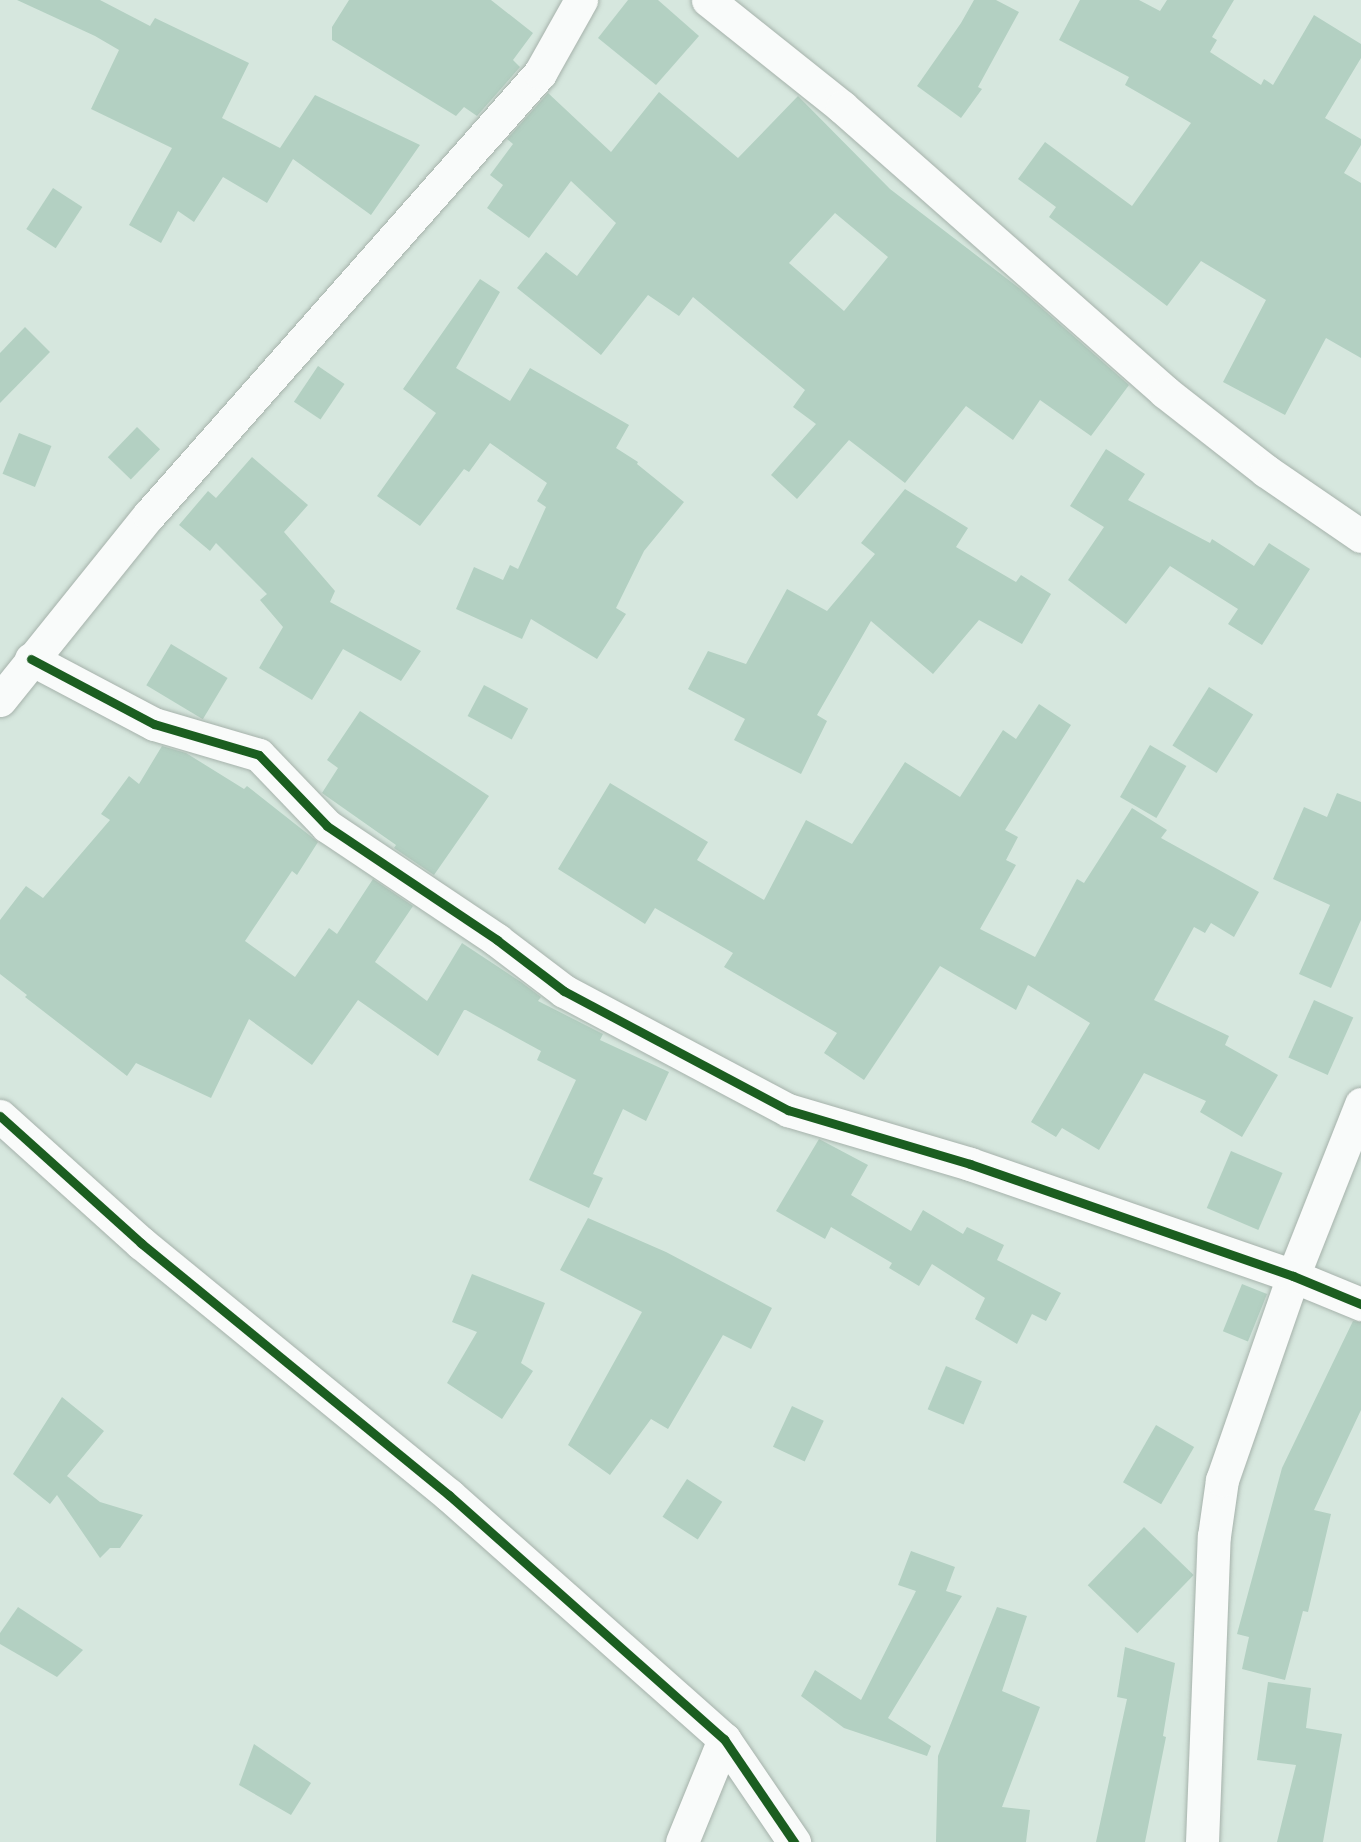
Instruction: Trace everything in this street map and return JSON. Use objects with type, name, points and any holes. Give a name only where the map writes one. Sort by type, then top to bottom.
[{"type":"street","points":[[0,700],[149,515],[540,74],[581,0]]},
{"type":"street","points":[[708,0],[842,107],[1165,392],[1266,471],[1361,536]]},
{"type":"street","points":[[31,659],[154,724],[259,755],[327,826],[497,940],[564,991],[788,1110],[970,1164],[1293,1276],[1361,1304]]},
{"type":"street","points":[[1202,1842],[1214,1536],[1222,1480],[1293,1276],[1361,1104]]},
{"type":"street","points":[[0,1116],[141,1243],[448,1495],[724,1739],[794,1842]]},
{"type":"street","points":[[682,1842],[724,1739]]},
{"type":"building","points":[[17,0],[100,0],[150,26],[155,18],[249,63],[222,118],[280,148],[315,95],[420,145],[371,215],[293,159],[267,203],[223,177],[194,222],[178,211],[161,243],[129,225],[172,148],[91,109],[119,50],[95,36]]},
{"type":"building","points":[[349,0],[491,0],[533,33],[513,60],[520,67],[477,116],[464,107],[456,116],[332,40],[332,27]]},
{"type":"building","points":[[628,0],[658,0],[699,36],[656,85],[598,38]]},
{"type":"building","points":[[974,0],[996,0],[1019,12],[978,87],[982,89],[961,118],[917,86],[961,23]]},
{"type":"building","points":[[1080,0],[1139,0],[1160,11],[1167,0],[1234,0],[1212,37],[1217,40],[1210,52],[1261,85],[1264,79],[1273,85],[1314,15],[1361,44],[1361,58],[1325,118],[1361,139],[1361,145],[1344,173],[1361,183],[1361,358],[1326,338],[1285,415],[1223,382],[1266,300],[1201,261],[1167,306],[1049,217],[1056,207],[1018,179],[1045,142],[1132,206],[1191,123],[1125,85],[1129,77],[1059,40]]},
{"type":"building","points":[[659,92],[738,158],[798,96],[890,189],[1019,288],[1129,385],[1091,436],[1040,400],[1013,440],[966,406],[905,483],[849,440],[797,499],[771,475],[816,424],[793,407],[805,390],[693,297],[679,316],[648,295],[601,355],[517,288],[546,252],[577,276],[616,223],[571,181],[529,238],[487,208],[503,185],[490,175],[513,144],[507,139],[548,93],[611,152]],"holes":[[[835,213],[888,257],[844,311],[789,263]]]},
{"type":"building","points":[[53,188],[82,207],[56,248],[26,229]]},
{"type":"building","points":[[480,279],[500,292],[456,368],[510,401],[530,368],[629,425],[616,448],[638,462],[637,464],[684,502],[644,551],[616,608],[626,614],[597,659],[531,619],[522,639],[456,609],[474,567],[503,580],[510,565],[518,569],[546,507],[537,501],[547,483],[490,443],[469,472],[464,469],[420,526],[377,496],[436,413],[403,389]]},
{"type":"building","points":[[25,327],[50,352],[0,403],[0,353]]},
{"type":"building","points":[[318,366],[345,384],[320,420],[294,402]]},
{"type":"building","points":[[137,427],[160,449],[131,479],[108,457]]},
{"type":"building","points":[[19,433],[51,446],[35,487],[3,474]]},
{"type":"building","points":[[1106,449],[1145,474],[1128,500],[1210,543],[1212,539],[1254,566],[1269,543],[1310,569],[1262,645],[1228,624],[1238,609],[1170,566],[1126,624],[1068,580],[1104,527],[1070,506]]},
{"type":"building","points":[[252,457],[308,505],[284,532],[335,591],[330,602],[421,651],[401,681],[343,649],[312,700],[259,668],[283,627],[260,600],[267,594],[216,543],[210,551],[179,525],[208,491],[216,498]]},
{"type":"building","points":[[905,489],[968,528],[956,547],[1016,582],[1021,575],[1051,594],[1022,644],[979,620],[933,674],[871,621],[817,715],[827,721],[801,774],[734,740],[745,719],[688,689],[708,651],[746,664],[787,589],[827,611],[875,554],[861,543]]},
{"type":"building","points":[[171,644],[228,678],[203,719],[146,685]]},
{"type":"building","points":[[484,685],[528,708],[512,739],[468,716]]},
{"type":"building","points":[[1209,687],[1253,715],[1217,773],[1172,746]]},
{"type":"building","points":[[1039,704],[1071,725],[1005,830],[1018,837],[1006,860],[1016,865],[980,929],[1035,957],[1077,879],[1084,883],[1132,808],[1167,830],[1161,838],[1259,892],[1234,937],[1211,923],[1205,933],[1194,927],[1154,1000],[1229,1036],[1225,1045],[1278,1075],[1242,1137],[1200,1112],[1206,1101],[1144,1073],[1099,1150],[1062,1128],[1056,1137],[1031,1122],[1090,1023],[1028,985],[1016,1010],[940,966],[864,1080],[824,1053],[837,1033],[724,967],[733,953],[655,908],[645,924],[558,869],[610,783],[708,842],[697,860],[764,900],[806,820],[852,844],[905,762],[960,797],[1003,730],[1016,739]]},
{"type":"building","points":[[360,711],[489,796],[434,875],[394,848],[396,845],[322,793],[338,768],[327,760]]},
{"type":"building","points":[[1150,745],[1186,766],[1156,818],[1120,797]]},
{"type":"building","points":[[162,746],[186,753],[244,789],[247,786],[318,842],[297,875],[292,871],[245,941],[295,977],[329,928],[337,934],[373,879],[413,906],[375,962],[427,1001],[462,943],[541,997],[538,1001],[603,1034],[600,1040],[669,1072],[646,1121],[623,1109],[593,1174],[603,1178],[589,1208],[529,1180],[576,1080],[537,1060],[541,1051],[466,1010],[438,1056],[358,1000],[312,1065],[249,1019],[211,1098],[136,1063],[127,1076],[25,997],[27,995],[0,974],[0,920],[26,886],[43,898],[110,820],[101,814],[129,776],[139,784]]},
{"type":"building","points":[[1337,793],[1361,802],[1361,920],[1331,988],[1299,974],[1330,905],[1273,879],[1304,807],[1327,817]]},
{"type":"building","points":[[1314,1000],[1353,1017],[1328,1075],[1288,1058]]},
{"type":"building","points":[[819,1139],[868,1165],[851,1195],[911,1231],[923,1210],[963,1234],[967,1227],[1004,1245],[997,1260],[1061,1293],[1046,1321],[1032,1314],[1017,1344],[975,1319],[985,1298],[932,1264],[919,1286],[889,1268],[892,1263],[831,1227],[825,1239],[776,1211]]},
{"type":"building","points":[[1231,1151],[1283,1173],[1258,1230],[1207,1208]]},
{"type":"building","points":[[588,1218],[666,1252],[772,1308],[751,1349],[723,1335],[668,1429],[651,1419],[610,1475],[568,1445],[642,1312],[560,1270]]},
{"type":"building","points":[[472,1274],[545,1303],[521,1363],[533,1371],[502,1419],[447,1383],[477,1332],[452,1322]]},
{"type":"building","points":[[1242,1284],[1267,1294],[1248,1341],[1223,1331]]},
{"type":"building","points":[[1353,1321],[1361,1322],[1361,1410],[1314,1510],[1331,1514],[1308,1612],[1303,1611],[1285,1680],[1242,1669],[1249,1637],[1237,1634],[1282,1468]]},
{"type":"building","points":[[946,1366],[982,1381],[964,1425],[928,1409]]},
{"type":"building","points":[[62,1397],[104,1431],[67,1476],[100,1502],[143,1515],[120,1548],[110,1548],[100,1558],[57,1495],[50,1504],[13,1474]]},
{"type":"building","points":[[792,1406],[824,1421],[805,1462],[773,1447]]},
{"type":"building","points":[[1156,1425],[1194,1447],[1161,1504],[1123,1482]]},
{"type":"building","points":[[687,1479],[722,1502],[698,1540],[662,1517]]},
{"type":"building","points":[[1144,1527],[1194,1575],[1137,1633],[1088,1585]]},
{"type":"building","points":[[911,1551],[955,1567],[946,1591],[962,1596],[888,1718],[931,1746],[927,1756],[844,1728],[801,1696],[815,1670],[861,1700],[916,1591],[898,1585]]},
{"type":"building","points":[[18,1607],[83,1650],[57,1677],[0,1644],[0,1633]]},
{"type":"building","points":[[997,1607],[1027,1616],[1002,1691],[1040,1707],[1002,1807],[1030,1810],[1026,1842],[936,1842],[938,1756]]},
{"type":"building","points":[[1125,1647],[1175,1663],[1163,1736],[1166,1737],[1145,1842],[1096,1842],[1127,1699],[1117,1697]]},
{"type":"building","points":[[1268,1682],[1311,1688],[1306,1728],[1342,1734],[1323,1842],[1277,1842],[1296,1765],[1257,1760]]},
{"type":"building","points":[[254,1744],[311,1783],[291,1815],[239,1785]]},
{"type":"cycle path","points":[[31,659],[154,724],[259,755],[327,826],[497,940],[564,991],[788,1110],[970,1164],[1293,1276],[1361,1304]]},
{"type":"cycle path","points":[[0,1116],[141,1243],[449,1495],[724,1739],[794,1842]]}]
